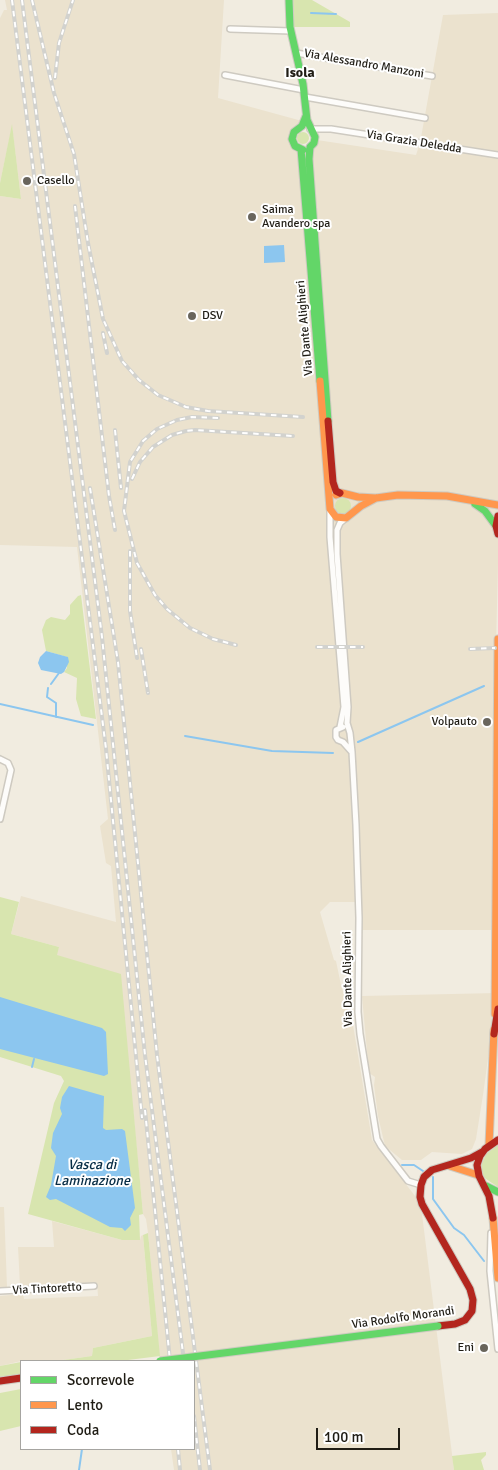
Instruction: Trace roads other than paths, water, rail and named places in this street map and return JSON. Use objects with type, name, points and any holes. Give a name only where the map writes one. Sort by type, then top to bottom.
[{"type":"main road","name":"Via Dante Alighieri","points":[[289,0],[291,31],[305,94],[306,113],[315,140]]},
{"type":"main road","name":"Via Dante Alighieri","points":[[306,113],[301,127],[294,132],[292,139],[295,146],[300,149],[303,168],[330,507]]},
{"type":"main road","points":[[301,127],[310,129]]},
{"type":"main road","points":[[300,149],[310,148],[315,140]]},
{"type":"main road","name":"Via Dante Alighieri","points":[[310,148],[309,158],[333,482],[336,491],[340,493]]},
{"type":"main road","points":[[376,498],[346,518],[336,517],[330,507],[333,497],[340,493],[350,496],[376,498],[398,495],[438,496],[498,505]]},
{"type":"main road","points":[[350,496],[355,502],[354,511]]},
{"type":"main road","points":[[468,500],[481,507],[496,526],[498,534]]},
{"type":"main road","points":[[496,526],[498,516]]},
{"type":"main road","points":[[489,1145],[494,1034],[497,882],[498,640]]},
{"type":"main road","points":[[494,1034],[498,1009]]},
{"type":"main road","points":[[421,1186],[426,1174],[436,1168],[471,1158],[498,1140]]},
{"type":"main road","points":[[482,1152],[478,1162],[478,1175],[484,1184],[490,1200],[498,1278]]},
{"type":"main road","points":[[447,1165],[478,1175]]},
{"type":"main road","points":[[484,1184],[498,1192]]},
{"type":"main road","name":"Via Rodolfo Morandi","points":[[168,1360],[455,1324],[465,1320],[472,1311],[473,1300],[470,1289],[422,1204],[420,1196],[421,1186]]},
{"type":"main road","points":[[0,1381],[20,1378]]},
{"type":"street","points":[[230,29],[291,31]]},
{"type":"street","name":"Via Alessandro Manzoni","points":[[296,53],[432,76]]},
{"type":"street","points":[[225,75],[305,94],[424,118]]},
{"type":"street","name":"Via Grazia Deledda","points":[[310,129],[331,129],[498,155]]},
{"type":"street","points":[[315,140],[320,132],[331,129]]},
{"type":"street","name":"Via Dante Alighieri","points":[[330,507],[348,707],[348,729]]},
{"type":"street","name":"Via Dante Alighieri","points":[[334,554],[340,523],[346,518]]},
{"type":"street","name":"Via Dante Alighieri","points":[[340,727],[344,707],[342,654]]},
{"type":"street","points":[[344,742],[350,738],[350,733],[348,729],[340,727],[336,730],[336,736],[352,752]]},
{"type":"street","name":"Via Dante Alighieri","points":[[350,738],[356,843],[358,1012],[360,1034],[377,1138],[408,1181],[421,1186]]},
{"type":"street","points":[[0,759],[8,763],[11,770],[0,819]]},
{"type":"street","points":[[492,1218],[490,1271],[498,1349]]},
{"type":"street","name":"Via Tintoretto","points":[[0,1291],[94,1286]]},
{"type":"water","points":[[284,245],[285,262],[264,263],[264,246]]},
{"type":"water","points":[[46,651],[68,657],[69,662],[64,672],[61,674],[41,670],[38,663],[40,657]]},
{"type":"water","points":[[0,997],[102,1028],[106,1032],[108,1074],[104,1076],[0,1049]]},
{"type":"water","name":"Vasca di Laminazione","points":[[69,1086],[104,1096],[103,1128],[106,1130],[122,1129],[125,1131],[135,1208],[130,1218],[131,1225],[125,1231],[122,1228],[110,1227],[56,1199],[50,1200],[46,1197],[51,1185],[56,1156],[51,1148],[53,1133],[62,1114],[60,1108],[62,1097]]},
{"type":"waterway","points":[[311,13],[336,14]]},
{"type":"waterway","points":[[51,684],[59,673]]},
{"type":"waterway","points":[[358,742],[484,686]]},
{"type":"waterway","points":[[48,688],[47,697],[56,703],[56,717]]},
{"type":"waterway","points":[[0,704],[93,725]]},
{"type":"waterway","points":[[185,736],[272,751],[333,753]]},
{"type":"waterway","points":[[32,1067],[34,1059]]},
{"type":"waterway","points":[[402,1165],[414,1165],[423,1171]]},
{"type":"waterway","points":[[433,1177],[433,1199],[454,1228],[464,1235],[484,1261]]},
{"type":"waterway","points":[[79,1470],[82,1450]]},
{"type":"railway","points":[[12,0],[106,749],[142,1118]]},
{"type":"railway","points":[[22,0],[102,637],[145,1055],[184,1360]]},
{"type":"railway","points":[[32,0],[54,93],[74,154],[88,243],[103,319],[122,361],[139,380],[158,395],[186,407],[208,411],[303,417]]},
{"type":"railway","points":[[55,78],[59,43],[73,0]]},
{"type":"railway","points":[[75,206],[109,496],[115,530]]},
{"type":"railway","points":[[103,333],[107,353]]},
{"type":"railway","points":[[218,418],[192,417],[177,420],[157,429],[143,441],[130,462],[124,511],[137,563],[155,595],[167,609],[190,628],[213,639],[236,645]]},
{"type":"railway","points":[[115,430],[121,488]]},
{"type":"railway","points":[[132,479],[140,462],[153,447],[172,435],[186,431],[293,436]]},
{"type":"railway","points":[[90,488],[118,662],[157,1055],[210,1470]]},
{"type":"railway","points":[[130,551],[130,611],[137,658]]},
{"type":"railway","points":[[317,647],[363,647]]},
{"type":"railway","points":[[470,649],[495,648]]},
{"type":"railway","points":[[141,649],[148,693]]},
{"type":"railway","points":[[145,1110],[170,1360]]},
{"type":"railway","points":[[195,1425],[200,1470]]},
{"type":"railway","points":[[178,1450],[180,1470]]},
{"type":"place","name":"Casello","points":[[27,181]]},
{"type":"place","name":"Saima Avandero spa","points":[[252,217]]},
{"type":"place","name":"DSV","points":[[192,316]]},
{"type":"place","name":"Volpauto","points":[[487,722]]},
{"type":"place","name":"Eni","points":[[484,1348]]},
{"type":"district","name":"Isola","points":[[300,73]]}]
